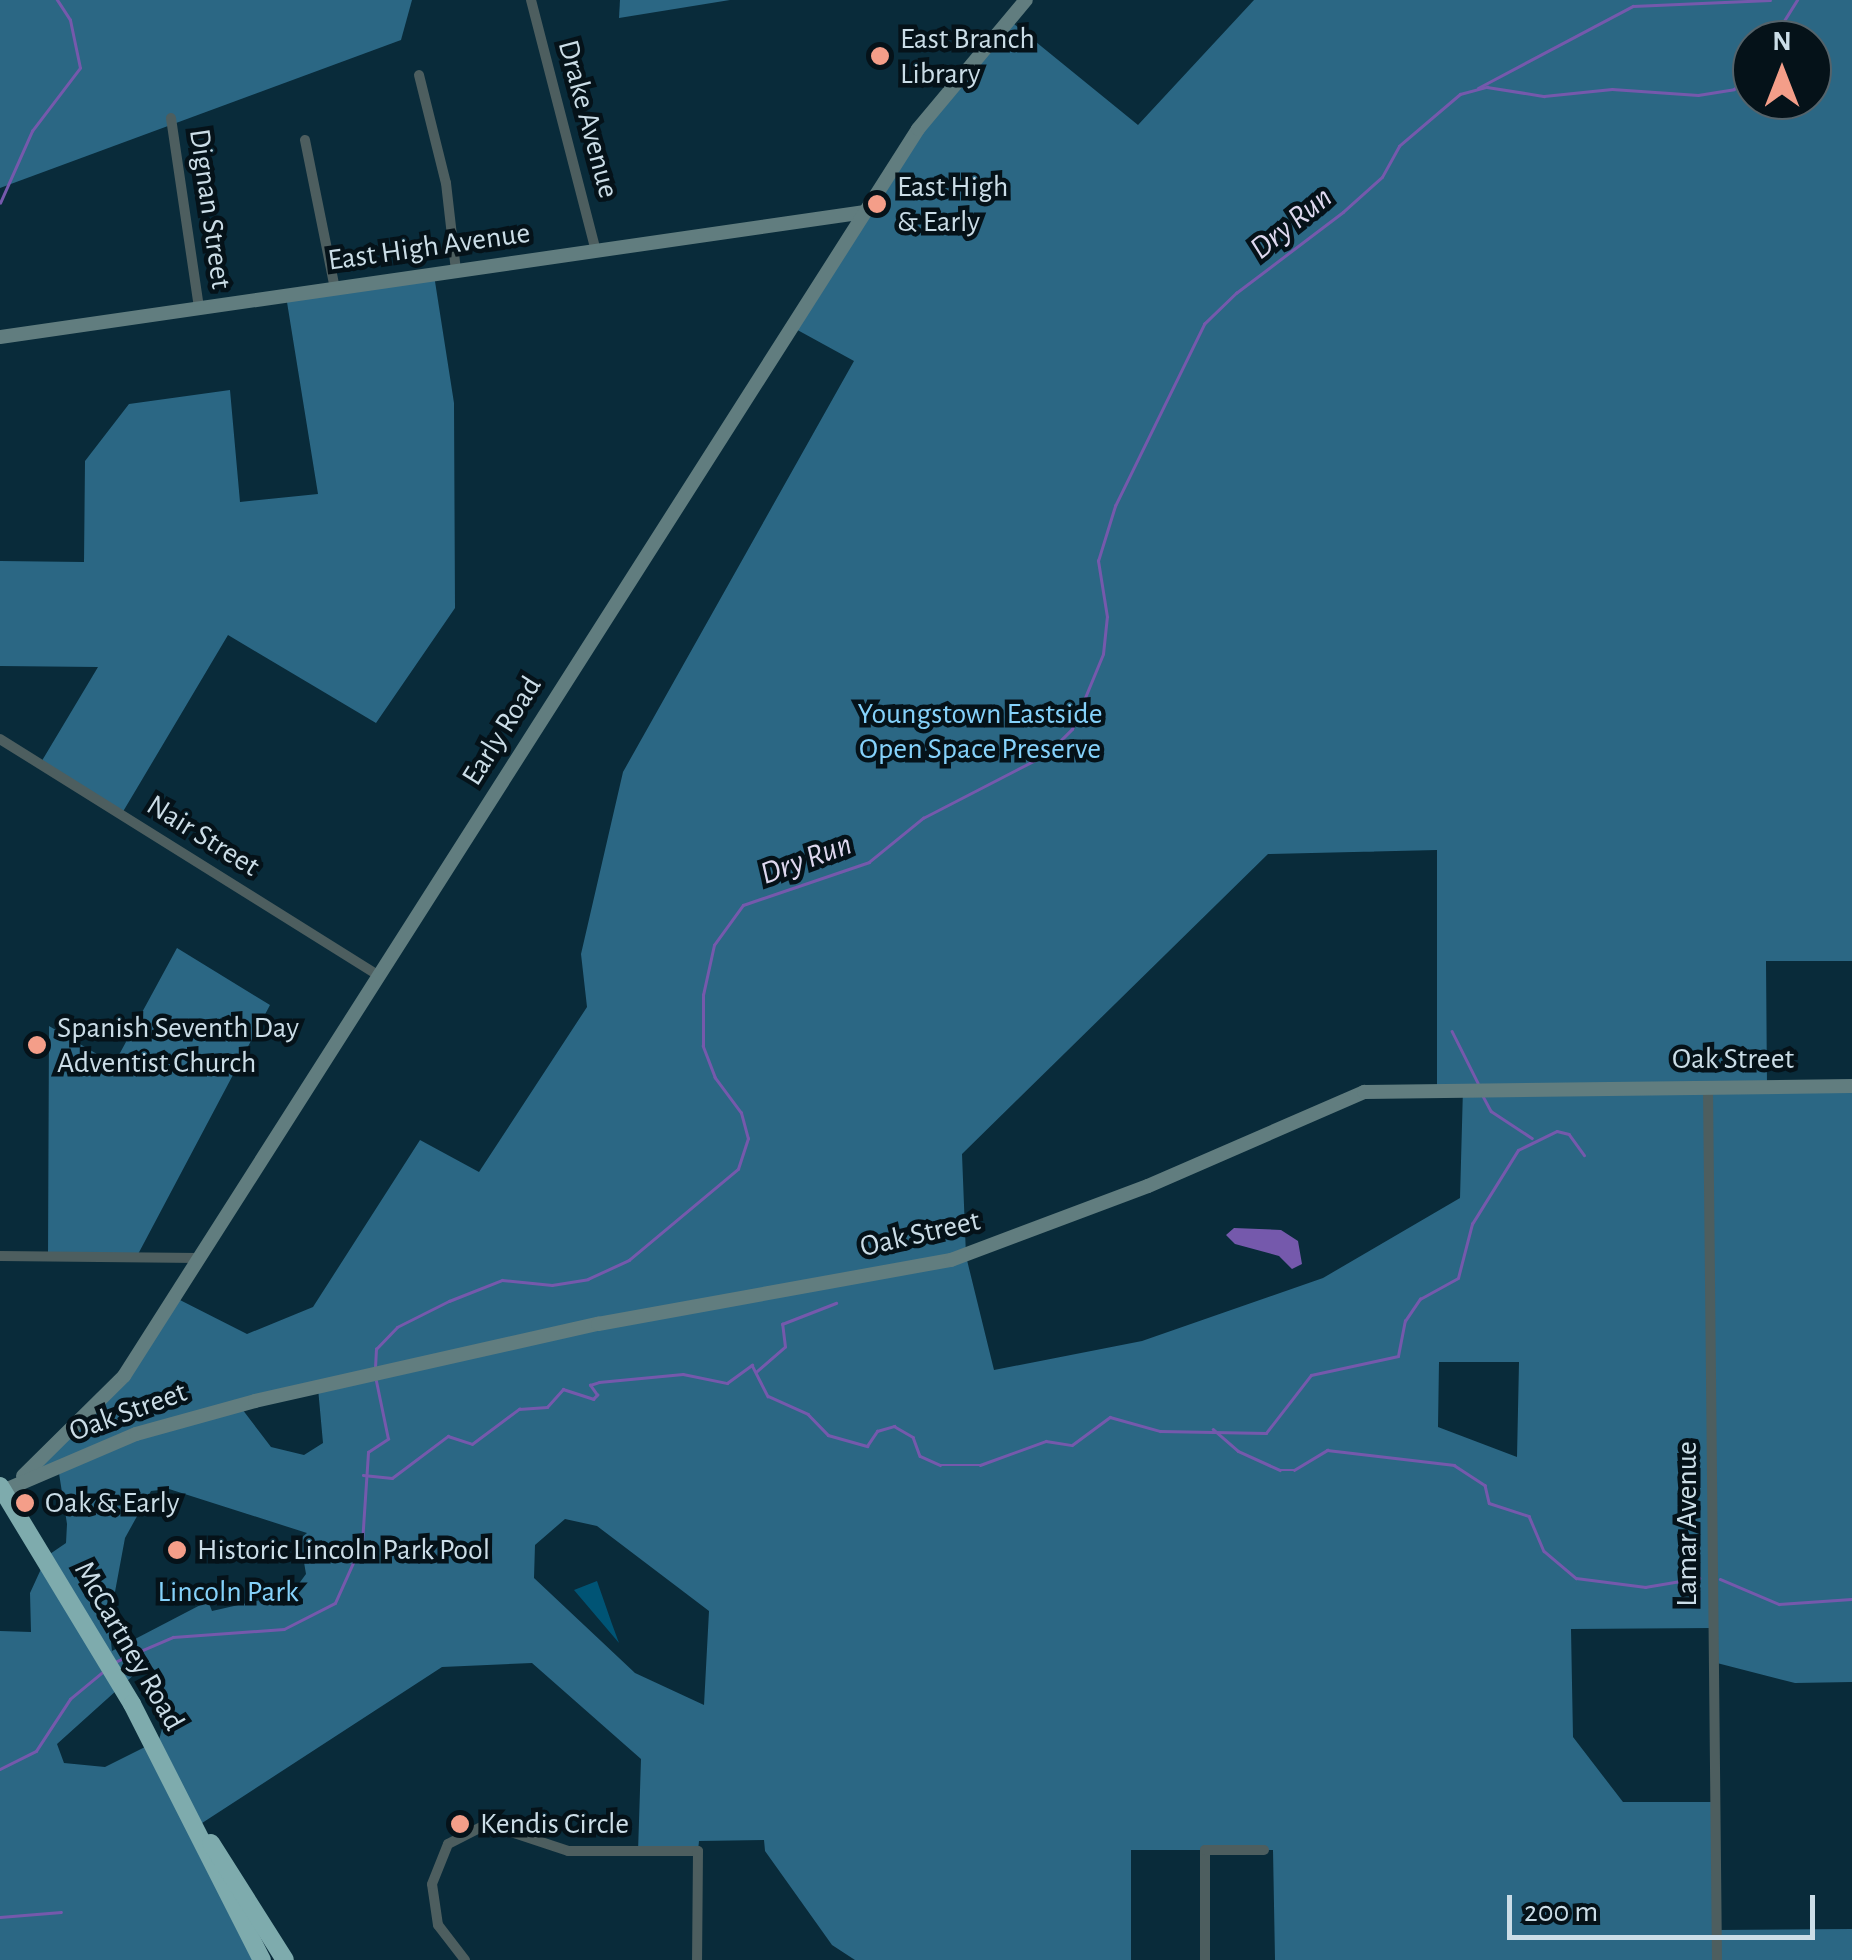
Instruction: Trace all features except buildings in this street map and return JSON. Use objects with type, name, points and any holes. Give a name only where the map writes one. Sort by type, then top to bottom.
[{"type":"highway","name":"McCartney Road","points":[[4,1488],[199,1827],[234,1870],[285,1960]]},
{"type":"highway","name":"McCartney Road","points":[[199,1827],[218,1880],[262,1960]]},
{"type":"street","name":"Drake Avenue","points":[[531,0],[596,251]]},
{"type":"street","name":"Early Road","points":[[4,1488],[124,1376],[943,93],[1026,0]]},
{"type":"street","points":[[418,75],[446,184],[456,272]]},
{"type":"street","name":"Dignan Street","points":[[171,118],[199,308]]},
{"type":"street","points":[[305,140],[335,288]]},
{"type":"street","name":"East High Avenue","points":[[0,337],[865,212]]},
{"type":"street","name":"Nair Street","points":[[0,739],[379,976]]},
{"type":"street","name":"Oak Street","points":[[4,1488],[136,1434],[255,1401],[598,1324],[950,1260],[1148,1186],[1344,1097],[1436,1088],[1852,1086]]},
{"type":"street","name":"Lamar Avenue","points":[[1708,1087],[1717,1960]]},
{"type":"street","points":[[0,1256],[199,1258]]},
{"type":"street","points":[[465,1960],[438,1925],[432,1896],[440,1856],[466,1830],[507,1825],[578,1852],[698,1851],[697,1960]]},
{"type":"street","points":[[1205,1960],[1205,1850],[1264,1850]]},
{"type":"shaded area","points":[[1234,1228],[1281,1230],[1298,1241],[1302,1264],[1292,1269],[1279,1256],[1235,1244],[1226,1235]]},
{"type":"shaded area","points":[[597,1581],[612,1624],[619,1643],[574,1590]]},
{"type":"green space","points":[[0,0],[412,0],[401,40],[0,188]]},
{"type":"green space","points":[[620,0],[730,0],[619,18]]},
{"type":"green space","name":"Youngstown Eastside Open Space Preserve","points":[[1254,0],[1852,0],[1852,961],[1766,961],[1767,1086],[1852,1086],[1852,1682],[1795,1683],[1713,1662],[1712,1628],[1571,1629],[1573,1737],[1623,1802],[1715,1802],[1717,1930],[1852,1929],[1852,1960],[1275,1960],[1273,1850],[1131,1850],[1131,1960],[855,1960],[832,1945],[765,1851],[764,1840],[699,1841],[698,1851],[638,1852],[641,1759],[532,1663],[442,1667],[199,1825],[262,1960],[0,1960],[0,1631],[31,1632],[30,1593],[47,1556],[66,1543],[67,1524],[58,1467],[15,1484],[110,1391],[174,1297],[247,1334],[313,1307],[420,1140],[479,1172],[587,1007],[581,954],[623,772],[854,361],[792,327],[918,129],[1009,20],[1138,125]],"holes":[[[1437,850],[1437,1088],[1463,1088],[1460,1198],[1323,1278],[1142,1341],[994,1370],[966,1256],[962,1154],[1268,854]],[[1439,1362],[1519,1362],[1517,1457],[1438,1427]],[[318,1388],[323,1443],[304,1455],[271,1447],[239,1405]],[[169,1489],[307,1533],[300,1539],[306,1574],[292,1593],[212,1611],[208,1601],[112,1651],[109,1624],[125,1538],[151,1491]],[[565,1519],[597,1526],[709,1611],[704,1705],[635,1673],[534,1578],[535,1545]],[[147,1663],[157,1672],[166,1714],[159,1740],[105,1767],[64,1763],[57,1744]]]},
{"type":"green space","points":[[434,275],[454,403],[455,608],[376,723],[228,635],[121,815],[40,764],[98,667],[0,666],[0,561],[84,562],[85,461],[129,404],[230,390],[240,502],[318,494],[286,296]]},
{"type":"green space","points":[[177,948],[270,1005],[136,1258],[48,1256],[49,1026],[114,1064]]},
{"type":"waterway","points":[[0,203],[32,131],[80,68],[70,20],[57,0]]},
{"type":"waterway","points":[[1478,88],[1633,6],[1770,0]]},
{"type":"waterway","name":"Dry Run","points":[[1784,20],[1797,0]]},
{"type":"waterway","name":"Dry Run","points":[[375,1368],[376,1349],[397,1327],[449,1301],[502,1280],[552,1285],[588,1279],[629,1260],[738,1169],[748,1139],[741,1113],[715,1078],[703,1046],[703,995],[714,945],[743,905],[869,862],[923,818],[1047,754],[1072,729],[1103,654],[1107,617],[1098,561],[1115,506],[1204,324],[1236,293],[1343,212],[1382,177],[1399,146],[1460,94],[1487,87],[1544,96],[1612,89],[1698,95],[1732,89]]},
{"type":"waterway","points":[[1452,1031],[1478,1083]]},
{"type":"waterway","points":[[1483,1096],[1491,1111],[1532,1138]]},
{"type":"waterway","points":[[363,1475],[392,1478],[448,1436],[472,1444],[519,1409],[547,1407],[563,1389],[593,1399],[597,1395],[590,1385],[599,1382],[683,1374],[727,1383],[752,1365],[768,1396],[808,1414],[828,1435],[867,1446],[877,1431],[894,1426],[913,1437],[920,1456],[940,1465],[980,1465],[1046,1441],[1072,1445],[1110,1417],[1160,1431],[1266,1433],[1311,1375],[1398,1356],[1405,1321],[1420,1299],[1458,1278],[1472,1224],[1518,1150],[1557,1131],[1569,1134],[1584,1155]]},
{"type":"waterway","points":[[756,1372],[785,1347],[782,1324],[836,1303]]},
{"type":"waterway","name":"Dry Run","points":[[115,1662],[173,1637],[284,1629],[335,1603],[362,1543],[368,1452],[388,1439],[376,1381]]},
{"type":"waterway","points":[[1213,1429],[1238,1451],[1280,1470],[1294,1470],[1327,1450],[1454,1465],[1485,1485],[1489,1503],[1529,1516],[1544,1551],[1576,1578],[1645,1587],[1699,1578]]},
{"type":"waterway","points":[[1720,1579],[1779,1604],[1852,1599]]},
{"type":"waterway","name":"Dry Run","points":[[0,1769],[36,1751],[70,1699],[105,1670]]},
{"type":"waterway","points":[[0,1917],[61,1912]]},
{"type":"place","name":"East Branch Library","points":[[880,56]]},
{"type":"place","name":"East High & Early","points":[[877,204]]},
{"type":"place","name":"Spanish Seventh Day Adventist Church","points":[[37,1045]]},
{"type":"place","name":"Oak & Early","points":[[25,1503]]},
{"type":"place","name":"Historic Lincoln Park Pool","points":[[177,1550]]},
{"type":"place","name":"Kendis Circle","points":[[460,1824]]},
{"type":"park label","name":"Lincoln Park","points":[[228,1592]]}]
